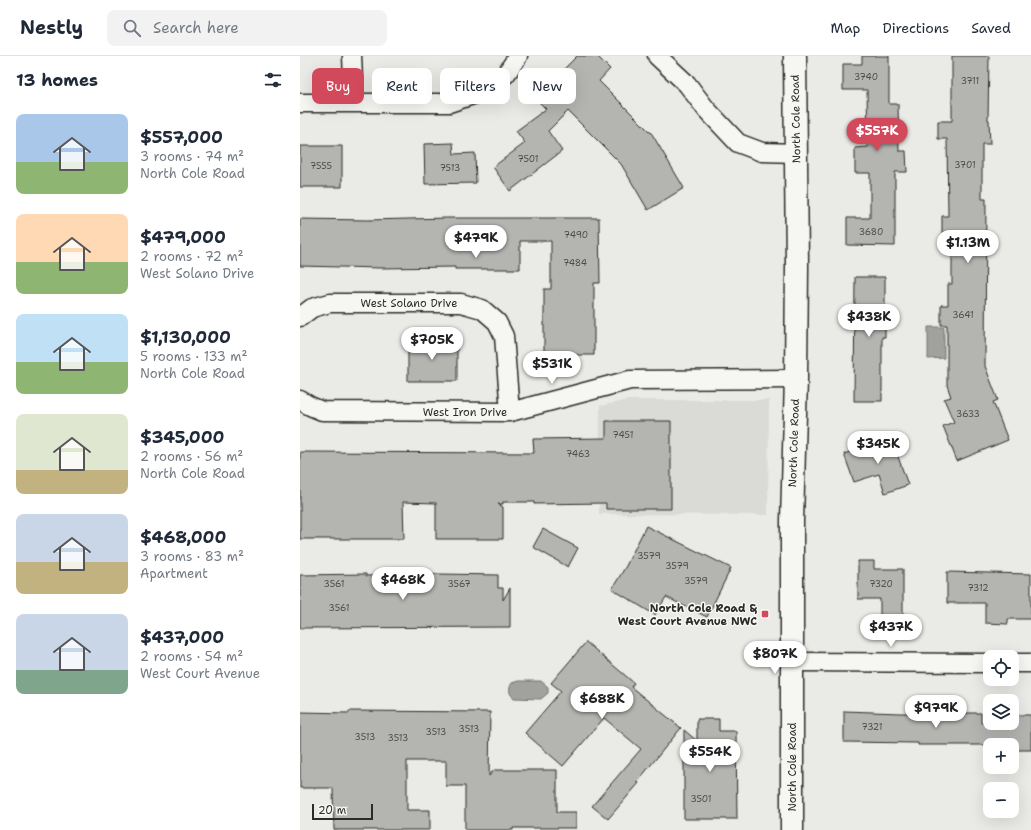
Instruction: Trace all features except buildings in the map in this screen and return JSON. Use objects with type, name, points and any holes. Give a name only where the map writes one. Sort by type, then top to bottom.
[{"type":"main road","name":"North Cole Road","points":[[792,830],[792,520],[796,379],[795,56]]},
{"type":"street","points":[[352,56],[353,68]]},
{"type":"street","points":[[364,103],[449,102],[482,92],[506,74],[518,56]]},
{"type":"street","points":[[657,56],[687,84],[706,109],[738,144],[762,152],[796,153]]},
{"type":"street","points":[[300,103],[312,103]]},
{"type":"street","name":"West Solano Drive","points":[[300,317],[312,308],[330,303],[461,303],[482,309],[497,322],[504,336],[510,412]]},
{"type":"street","name":"West Iron Drive","points":[[300,400],[322,411],[510,412],[630,380],[796,379]]},
{"type":"street","points":[[792,662],[983,663]]},
{"type":"street","points":[[1019,663],[1031,663]]},
{"type":"shaded area","points":[[928,327],[944,327],[944,358],[928,359]]},
{"type":"shaded area","points":[[628,400],[769,400],[768,515],[599,514],[600,406]]},
{"type":"shaded area","points":[[518,681],[541,681],[548,687],[548,693],[541,699],[514,698],[510,693],[510,687],[512,683]]},
{"type":"place","name":"North Cole Road & West Court Avenue NWC","points":[[765,614]]}]
